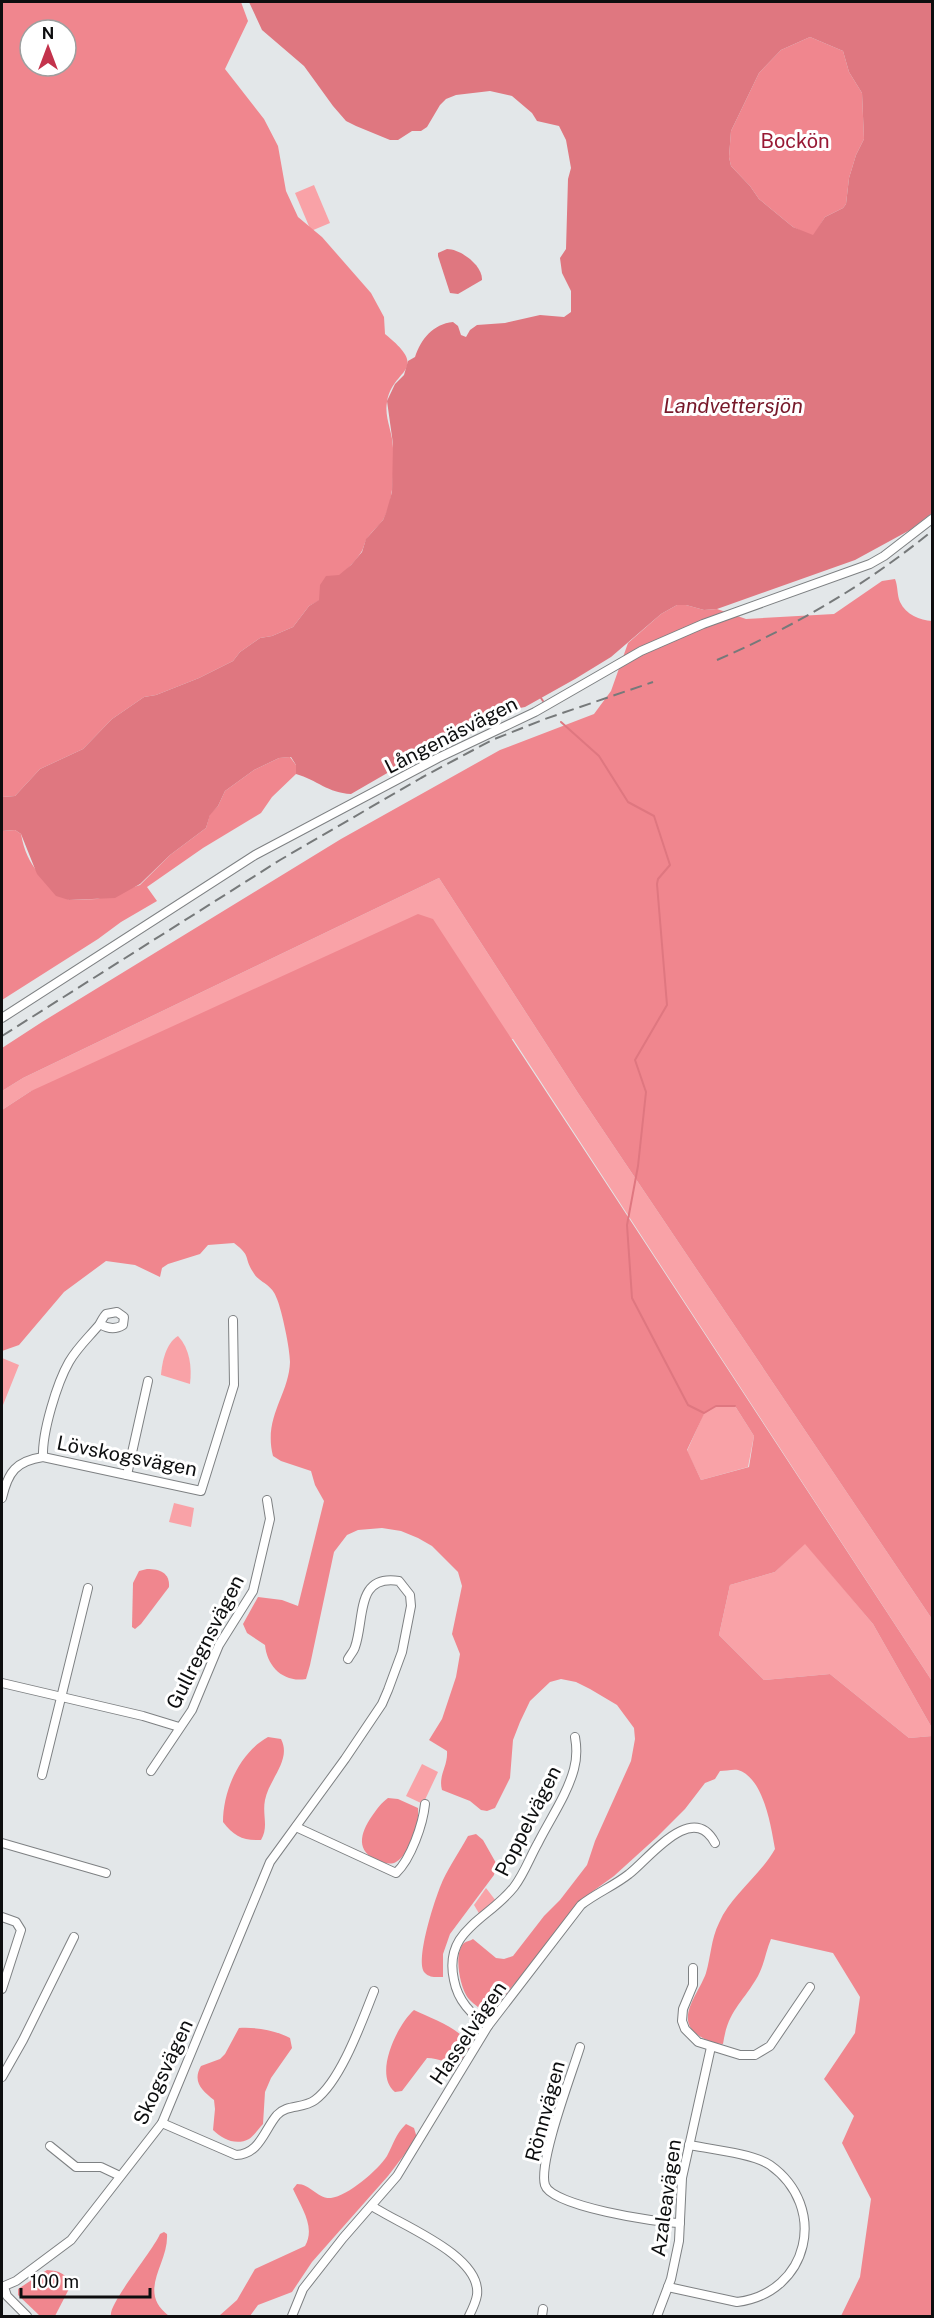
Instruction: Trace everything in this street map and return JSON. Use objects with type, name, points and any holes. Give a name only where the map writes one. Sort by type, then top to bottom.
[{"type":"street","name":"Långenäsvägen","points":[[2,1018],[294,832],[462,746],[535,712],[641,651],[703,624],[870,564],[933,519]]},
{"type":"street","name":"Lövskogsvägen","points":[[2,1496],[7,1478],[13,1470],[29,1460],[43,1456],[201,1491],[234,1385],[233,1320]]},
{"type":"street","points":[[43,1456],[43,1441],[47,1423],[68,1364],[88,1335],[100,1324]]},
{"type":"street","points":[[127,1475],[148,1381]]},
{"type":"street","name":"Gullregnsvägen","points":[[151,1771],[192,1710],[219,1645],[253,1591],[270,1519],[267,1500]]},
{"type":"street","name":"Skogsvägen","points":[[3,2287],[16,2281],[71,2240],[162,2124],[265,1872],[382,1704],[402,1652],[411,1606],[410,1594],[399,1581],[377,1582],[367,1593],[355,1648],[348,1659]]},
{"type":"street","points":[[42,1775],[88,1588]]},
{"type":"street","name":"Gullregnsvägen","points":[[2,1683],[180,1727]]},
{"type":"street","name":"Poppelvägen","points":[[488,2026],[477,2019],[460,2000],[453,1975],[453,1951],[465,1932],[498,1904],[520,1877],[573,1772],[577,1748],[575,1737]]},
{"type":"street","points":[[296,1827],[396,1873],[405,1862],[422,1825],[425,1804]]},
{"type":"street","name":"Hasselvägen","points":[[292,2316],[303,2289],[343,2238],[397,2176],[488,2026],[581,1905],[630,1874],[673,1834],[683,1830],[703,1830],[708,1832],[715,1842]]},
{"type":"street","points":[[2,1843],[106,1874]]},
{"type":"street","points":[[2,1917],[16,1922],[21,1930],[2,1989]]},
{"type":"street","points":[[2,2077],[74,1937]]},
{"type":"street","points":[[693,1968],[693,1985],[683,2009],[682,2021],[690,2036],[711,2047],[740,2055],[755,2055],[762,2052],[777,2036],[810,1987]]},
{"type":"street","points":[[162,2124],[236,2155],[249,2153],[281,2111],[314,2101],[328,2084],[340,2067],[374,1991]]},
{"type":"street","name":"Rönnvägen","points":[[580,2047],[551,2139],[546,2186],[554,2195],[624,2216],[646,2221],[680,2223]]},
{"type":"street","name":"Azaleavägen","points":[[657,2316],[668,2287],[679,2241],[682,2178],[711,2047]]},
{"type":"street","points":[[668,2287],[723,2299],[744,2301],[781,2284],[799,2260],[802,2250],[804,2212],[796,2193],[778,2173],[758,2160],[689,2145]]},
{"type":"street","points":[[50,2146],[76,2167],[101,2167],[120,2176]]},
{"type":"street","points":[[372,2206],[427,2236],[467,2268],[474,2278],[477,2294],[469,2316]]},
{"type":"street","points":[[3,2287],[7,2296],[27,2316]]},
{"type":"shaded area","points":[[314,185],[330,223],[311,231],[295,193]]},
{"type":"shaded area","points":[[439,878],[578,1093],[932,1619],[932,1681],[513,1039],[31,1091],[2,1110],[2,1091],[23,1078]]},
{"type":"shaded area","points":[[178,1336],[189,1358],[190,1384],[161,1375],[170,1343]]},
{"type":"shaded area","points":[[2,1358],[19,1365],[3,1405],[2,1405]]},
{"type":"shaded area","points":[[716,1406],[735,1406],[754,1436],[748,1467],[701,1480],[687,1451],[704,1413]]},
{"type":"shaded area","points":[[174,1503],[194,1508],[191,1527],[169,1522]]},
{"type":"shaded area","points":[[805,1543],[873,1624],[932,1728],[932,1736],[909,1738],[830,1674],[764,1680],[719,1635],[730,1585],[775,1572]]},
{"type":"shaded area","points":[[422,1764],[438,1772],[423,1804],[406,1796]]},
{"type":"shaded area","points":[[486,1888],[496,1901],[480,1915],[474,1905]]},
{"type":"green space","points":[[2,2],[241,2],[248,21],[225,69],[264,119],[278,146],[286,191],[298,217],[322,237],[371,293],[384,317],[385,334],[399,346],[406,356],[408,363],[406,370],[395,382],[387,402],[393,448],[390,503],[383,520],[368,537],[356,559],[342,574],[320,591],[320,600],[309,606],[293,627],[272,636],[260,638],[240,652],[233,661],[199,678],[156,695],[144,697],[112,719],[83,749],[40,769],[15,796],[2,797]]},
{"type":"green space","name":"Bockön","points":[[810,37],[843,51],[849,72],[862,93],[864,139],[849,178],[846,204],[843,208],[825,217],[814,235],[793,227],[759,199],[731,166],[729,157],[731,131],[759,73],[781,50]]},
{"type":"green space","points":[[895,579],[899,600],[903,607],[918,618],[932,621],[932,1619],[578,1093],[439,878],[23,1078],[2,1091],[2,1048],[42,1022],[341,839],[500,750],[594,714],[611,691],[628,643],[661,614],[677,605],[686,605],[704,610],[717,609],[746,619],[834,614],[882,581]]},
{"type":"green space","points":[[290,757],[296,765],[296,774],[272,797],[261,813],[203,848],[147,887],[157,901],[2,1000],[2,831],[15,830],[21,834],[32,865],[44,879],[69,900],[97,899],[140,885],[170,855],[206,828],[210,814],[218,806],[225,791],[254,770],[279,758]]},
{"type":"green space","points":[[418,914],[433,919],[932,1681],[932,1728],[873,1624],[805,1544],[775,1572],[730,1585],[719,1635],[764,1680],[830,1674],[909,1738],[932,1736],[932,2316],[841,2316],[860,2277],[871,2199],[842,2143],[854,2116],[824,2079],[855,2033],[860,1997],[833,1953],[771,1939],[758,1976],[728,2023],[723,2044],[701,2037],[693,2031],[689,2023],[690,2007],[706,1973],[714,1935],[719,1923],[731,1903],[762,1868],[775,1849],[765,1804],[747,1775],[738,1770],[720,1771],[715,1779],[705,1783],[685,1809],[657,1837],[614,1876],[589,1894],[501,2000],[489,2007],[479,2008],[468,1998],[462,1987],[458,1962],[464,1943],[473,1939],[496,1958],[504,1959],[513,1956],[544,1916],[560,1900],[587,1865],[595,1841],[631,1761],[635,1739],[634,1728],[617,1705],[590,1689],[576,1682],[561,1679],[550,1682],[530,1701],[520,1722],[513,1740],[510,1778],[495,1808],[487,1811],[481,1810],[470,1801],[442,1790],[441,1780],[447,1751],[429,1740],[442,1719],[456,1677],[460,1654],[452,1634],[462,1586],[458,1572],[432,1546],[401,1531],[382,1528],[358,1530],[347,1535],[334,1552],[306,1679],[298,1680],[283,1676],[273,1666],[266,1653],[265,1645],[247,1633],[243,1624],[258,1597],[282,1600],[298,1606],[324,1501],[315,1485],[311,1471],[273,1456],[271,1430],[286,1385],[290,1362],[289,1348],[275,1294],[256,1276],[245,1254],[234,1243],[208,1245],[200,1254],[162,1268],[160,1277],[135,1265],[106,1261],[64,1292],[19,1345],[2,1351],[2,1110],[31,1091]],"holes":[[[716,1406],[735,1406],[754,1436],[749,1467],[701,1480],[687,1450],[704,1414]]]},
{"type":"green space","points":[[147,1569],[166,1575],[169,1587],[135,1629],[132,1627],[133,1583],[139,1571]]},
{"type":"green space","points":[[268,1737],[281,1739],[284,1754],[267,1792],[264,1811],[265,1826],[261,1840],[249,1840],[235,1834],[223,1822],[226,1798],[241,1763],[258,1744]]},
{"type":"green space","points":[[388,1798],[398,1799],[418,1808],[415,1831],[408,1849],[403,1856],[390,1864],[371,1857],[366,1853],[362,1842],[368,1822]]},
{"type":"green space","points":[[476,1834],[483,1840],[496,1863],[494,1875],[450,1934],[443,1954],[443,1977],[431,1976],[425,1973],[422,1956],[431,1913],[449,1869],[468,1836]]},
{"type":"green space","points":[[414,2010],[454,2029],[470,2047],[458,2064],[427,2058],[402,2091],[395,2092],[386,2074],[390,2050],[407,2017]]},
{"type":"green space","points":[[239,2028],[278,2033],[290,2038],[292,2048],[271,2078],[265,2092],[263,2124],[251,2138],[234,2142],[225,2139],[213,2130],[214,2100],[202,2089],[198,2081],[198,2072],[201,2066],[220,2059],[225,2054]]},
{"type":"green space","points":[[406,2124],[414,2128],[417,2138],[388,2176],[312,2262],[292,2292],[258,2305],[250,2316],[219,2316],[237,2300],[255,2269],[305,2246],[309,2232],[308,2224],[293,2189],[297,2184],[306,2186],[326,2198],[346,2193],[362,2182],[383,2162]]},
{"type":"green space","points":[[164,2232],[167,2234],[164,2256],[154,2287],[155,2297],[160,2307],[169,2316],[111,2316],[116,2301],[160,2234]]},
{"type":"green space","points":[[47,2270],[62,2273],[71,2285],[55,2316],[40,2316],[18,2295],[18,2289]]},
{"type":"water","name":"Landvettersjön","points":[[249,2],[932,2],[932,513],[910,530],[855,560],[717,609],[704,610],[677,605],[661,614],[611,657],[575,679],[525,707],[493,717],[429,752],[415,757],[351,794],[329,789],[296,774],[296,765],[291,757],[279,758],[254,770],[225,791],[218,806],[210,815],[206,828],[170,855],[140,884],[115,898],[69,900],[56,896],[37,874],[21,834],[15,830],[2,831],[2,797],[15,796],[40,769],[83,749],[112,719],[144,697],[156,695],[199,678],[233,661],[240,652],[260,638],[272,636],[293,627],[309,606],[319,600],[320,585],[326,576],[339,575],[351,565],[362,552],[366,539],[383,520],[386,513],[392,492],[393,444],[387,401],[395,384],[404,375],[408,361],[415,357],[424,339],[434,329],[453,322],[458,326],[461,335],[466,337],[477,325],[505,323],[540,315],[564,317],[571,312],[571,291],[562,273],[560,258],[566,249],[568,179],[571,168],[566,140],[559,126],[537,121],[532,113],[512,96],[490,91],[456,95],[446,99],[427,127],[421,131],[412,131],[398,140],[390,140],[346,121],[304,66],[262,30]],"holes":[[[810,37],[843,51],[849,72],[862,93],[864,139],[849,178],[846,204],[843,208],[825,217],[813,235],[793,227],[759,199],[731,166],[729,157],[731,131],[759,73],[781,50]]]},
{"type":"water","points":[[447,249],[459,252],[470,259],[479,269],[482,280],[458,294],[450,293],[438,256],[438,253]]},
{"type":"waterway","points":[[561,722],[599,756],[628,802],[654,816],[670,865],[658,879],[657,884],[667,1005],[635,1060],[646,1092],[638,1166],[627,1225],[632,1298],[688,1405],[704,1413],[716,1406],[735,1406]]},
{"type":"railway","points":[[717,660],[774,633],[856,587],[932,531]]},
{"type":"railway","points":[[2,1036],[280,860],[421,778],[492,740],[653,682]]}]
